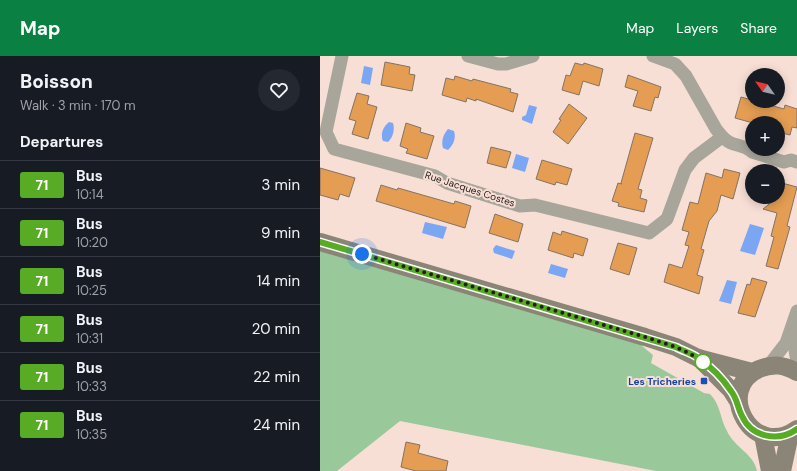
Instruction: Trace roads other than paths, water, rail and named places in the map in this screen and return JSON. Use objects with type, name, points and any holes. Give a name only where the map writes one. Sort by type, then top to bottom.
[{"type":"main road","points":[[320,242],[645,337],[676,347],[698,358],[752,372]]},
{"type":"main road","points":[[698,358],[731,390],[738,401],[742,416],[750,428],[763,435],[776,437],[793,431]]},
{"type":"main road","points":[[738,401],[742,385],[752,372],[769,365],[786,366],[797,372]]},
{"type":"main road","points":[[782,471],[793,431]]},
{"type":"main road","points":[[763,435],[770,471]]},
{"type":"street","name":"Rue Jacques Costes","points":[[342,56],[326,132],[334,149],[435,176],[447,183],[520,206],[535,205],[649,234],[667,219],[684,170],[694,158],[722,137]]},
{"type":"street","points":[[468,56],[498,64],[506,64],[533,56]]},
{"type":"street","points":[[653,56],[675,64],[686,76],[722,137],[730,142],[749,148],[752,152],[784,162],[790,160],[797,162]]},
{"type":"street","points":[[796,316],[794,344],[797,362]]},
{"type":"street","points":[[769,365],[786,343],[796,316]]},
{"type":"water","points":[[364,66],[373,68],[370,85],[361,83]]},
{"type":"water","points":[[529,105],[537,107],[532,124],[522,120],[522,117],[526,115]]},
{"type":"water","points":[[389,122],[393,123],[394,131],[388,142],[383,141],[382,133],[385,126]]},
{"type":"water","points":[[448,129],[454,131],[455,139],[448,150],[443,148],[442,140]]},
{"type":"water","points":[[516,154],[529,158],[525,172],[512,168]]},
{"type":"water","points":[[425,222],[447,227],[443,239],[422,233]]},
{"type":"water","points":[[750,224],[764,228],[755,255],[740,251]]},
{"type":"water","points":[[496,245],[515,251],[512,259],[494,253],[493,249]]},
{"type":"water","points":[[551,264],[568,269],[565,278],[548,273]]},
{"type":"water","points":[[727,280],[737,282],[731,304],[719,301]]},
{"type":"place","name":"Les Tricheries","points":[[704,381]]}]
